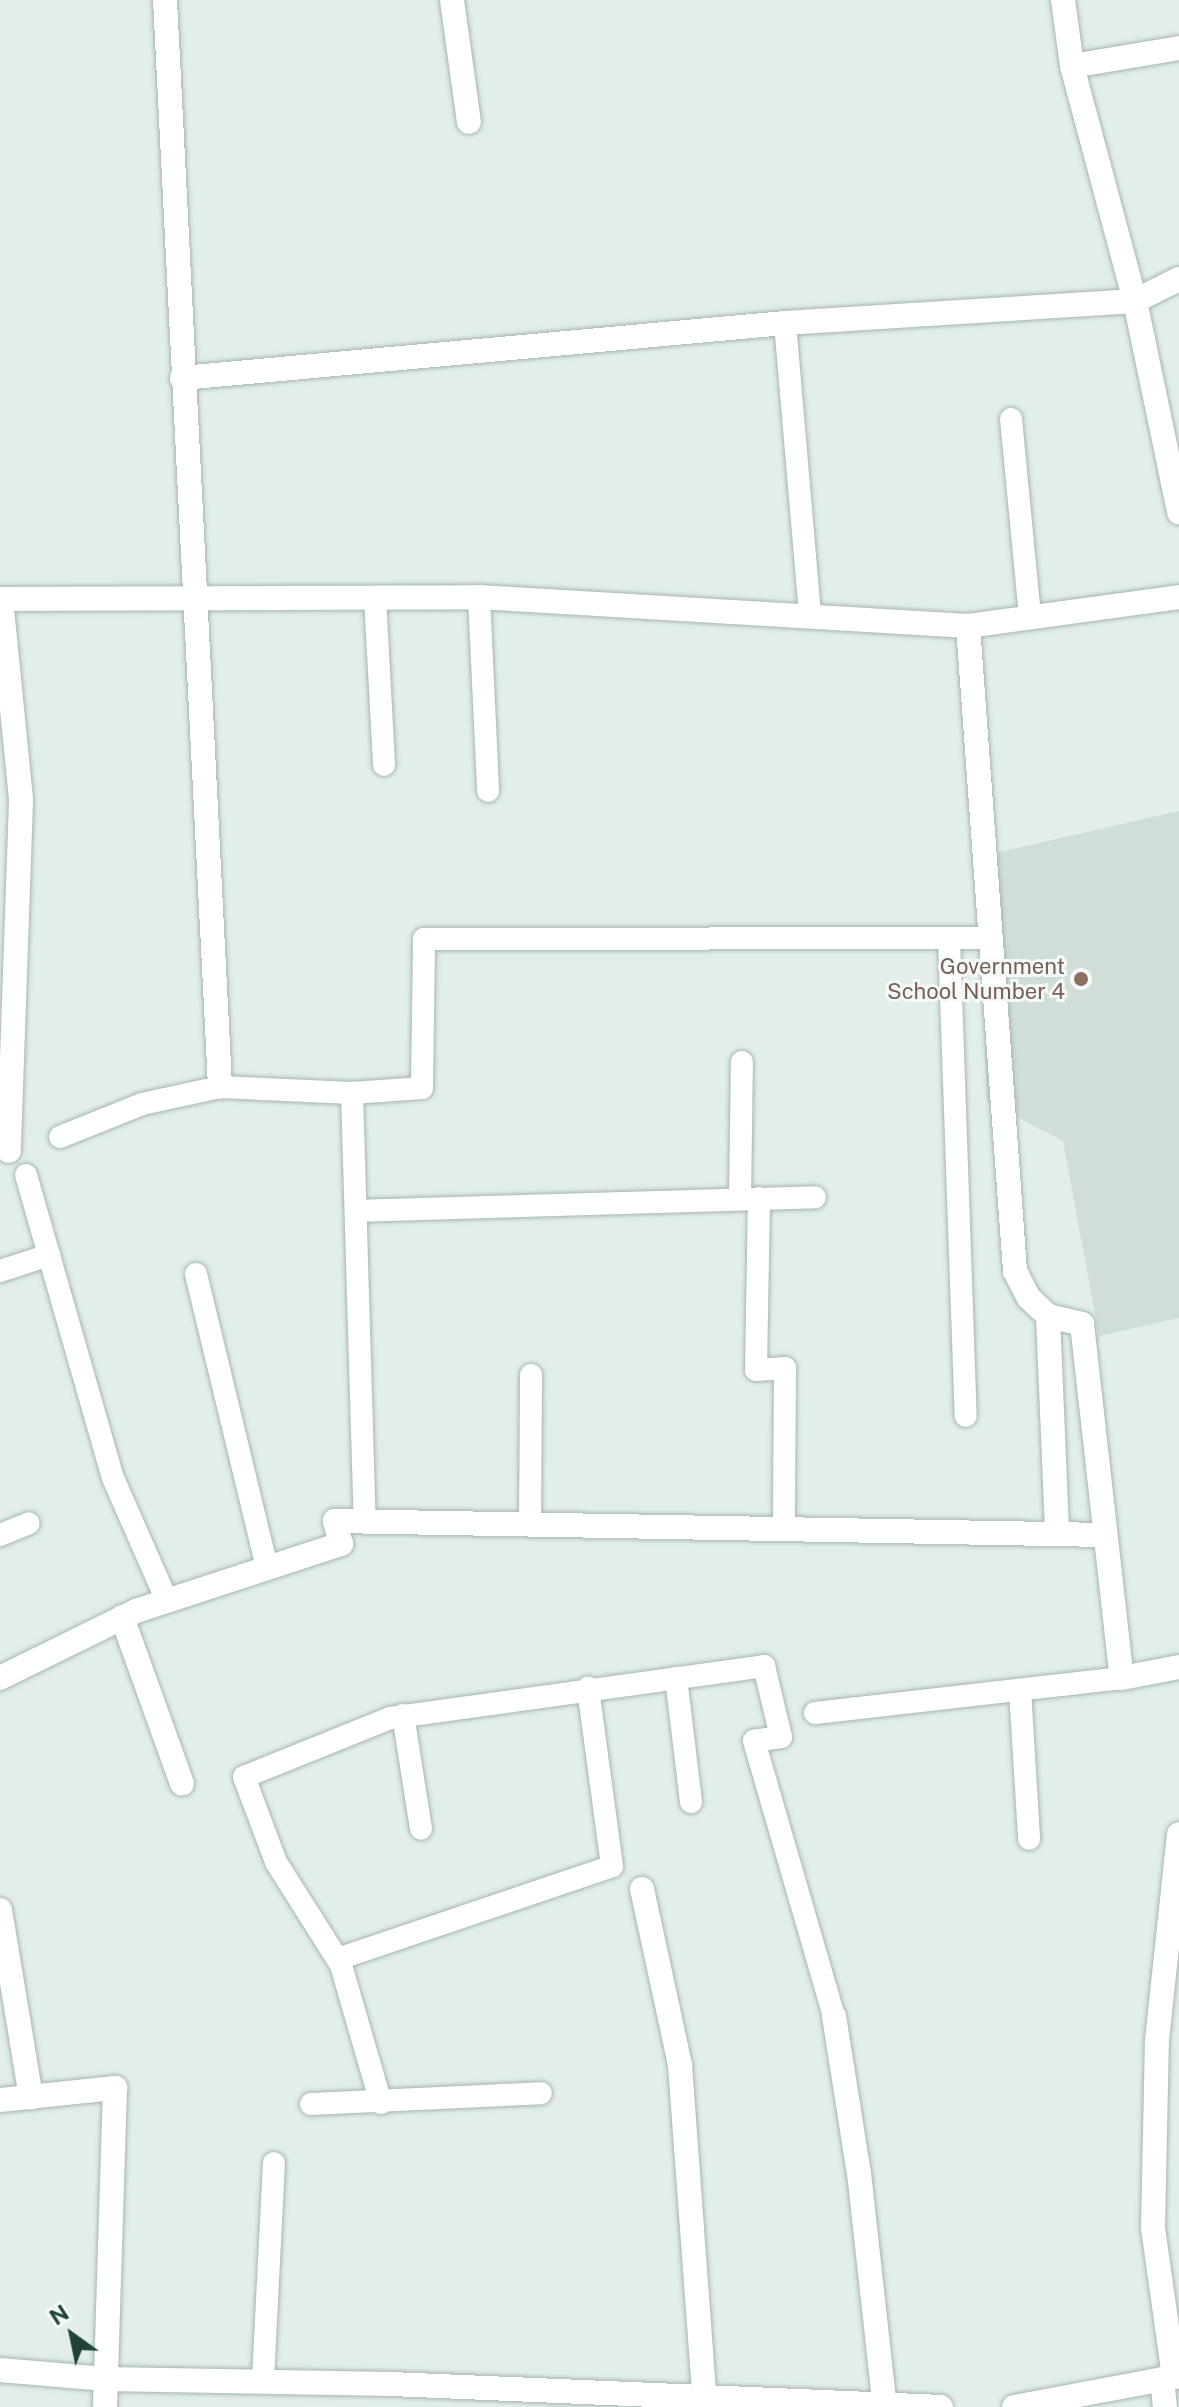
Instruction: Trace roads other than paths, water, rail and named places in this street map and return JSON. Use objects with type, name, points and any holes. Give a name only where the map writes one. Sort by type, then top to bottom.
[{"type":"street","points":[[165,0],[192,598],[220,1087]]},
{"type":"street","points":[[452,0],[469,122]]},
{"type":"street","points":[[1063,0],[1072,66],[1135,301],[1179,512]]},
{"type":"street","points":[[1072,66],[1179,48]]},
{"type":"street","points":[[182,378],[785,323],[1135,301],[1179,279]]},
{"type":"street","points":[[9,1151],[10,795],[0,599],[479,597],[810,613],[968,626],[1179,597]]},
{"type":"street","points":[[968,626],[1015,1271],[1029,1298],[1048,1316],[1082,1324],[1122,1678],[1179,1667]]},
{"type":"street","points":[[1048,1316],[1057,1534]]},
{"type":"street","points":[[0,1678],[122,1617],[341,1544],[335,1521],[1105,1535]]},
{"type":"street","points":[[122,1617],[182,1784]]},
{"type":"street","points":[[1165,2407],[1171,2377],[1153,2228],[1167,2132],[1157,2040],[1179,1834]]},
{"type":"street","points":[[642,1889],[680,2065],[704,2403]]},
{"type":"street","points":[[0,1910],[31,2097]]},
{"type":"street","points":[[834,2016],[859,2173],[885,2406]]},
{"type":"street","points":[[0,2100],[115,2088],[105,2407]]},
{"type":"street","points":[[0,2370],[106,2379],[263,2380],[390,2396],[941,2407]]},
{"type":"street","points":[[1014,2407],[1171,2377]]},
{"type":"lane","points":[[785,323],[810,613]]},
{"type":"lane","points":[[1011,419],[1030,618]]},
{"type":"lane","points":[[375,597],[384,765]]},
{"type":"lane","points":[[479,597],[488,791]]},
{"type":"lane","points":[[949,938],[966,1416]]},
{"type":"lane","points":[[60,1137],[142,1104],[220,1087],[352,1093],[422,1088],[424,939],[990,938]]},
{"type":"lane","points":[[742,1062],[756,1370],[785,1368],[784,1529]]},
{"type":"lane","points":[[352,1093],[365,1522]]},
{"type":"lane","points":[[26,1175],[113,1478],[167,1601]]},
{"type":"lane","points":[[356,1211],[815,1197]]},
{"type":"lane","points":[[0,1271],[49,1255]]},
{"type":"lane","points":[[196,1274],[267,1568]]},
{"type":"lane","points":[[530,1525],[531,1375]]},
{"type":"lane","points":[[0,1535],[29,1523]]},
{"type":"lane","points":[[381,2103],[338,1959],[276,1862],[244,1777],[403,1715],[764,1666],[781,1737],[754,1741],[834,2016]]},
{"type":"lane","points":[[676,1678],[691,1802]]},
{"type":"lane","points":[[815,1713],[1122,1678]]},
{"type":"lane","points":[[338,1959],[612,1866],[588,1688]]},
{"type":"lane","points":[[1020,1690],[1029,1839]]},
{"type":"lane","points":[[403,1715],[421,1829]]},
{"type":"lane","points":[[311,2104],[541,2093]]},
{"type":"lane","points":[[263,2380],[274,2163]]},
{"type":"place","name":"Government School Number 4","points":[[1081,979]]}]
